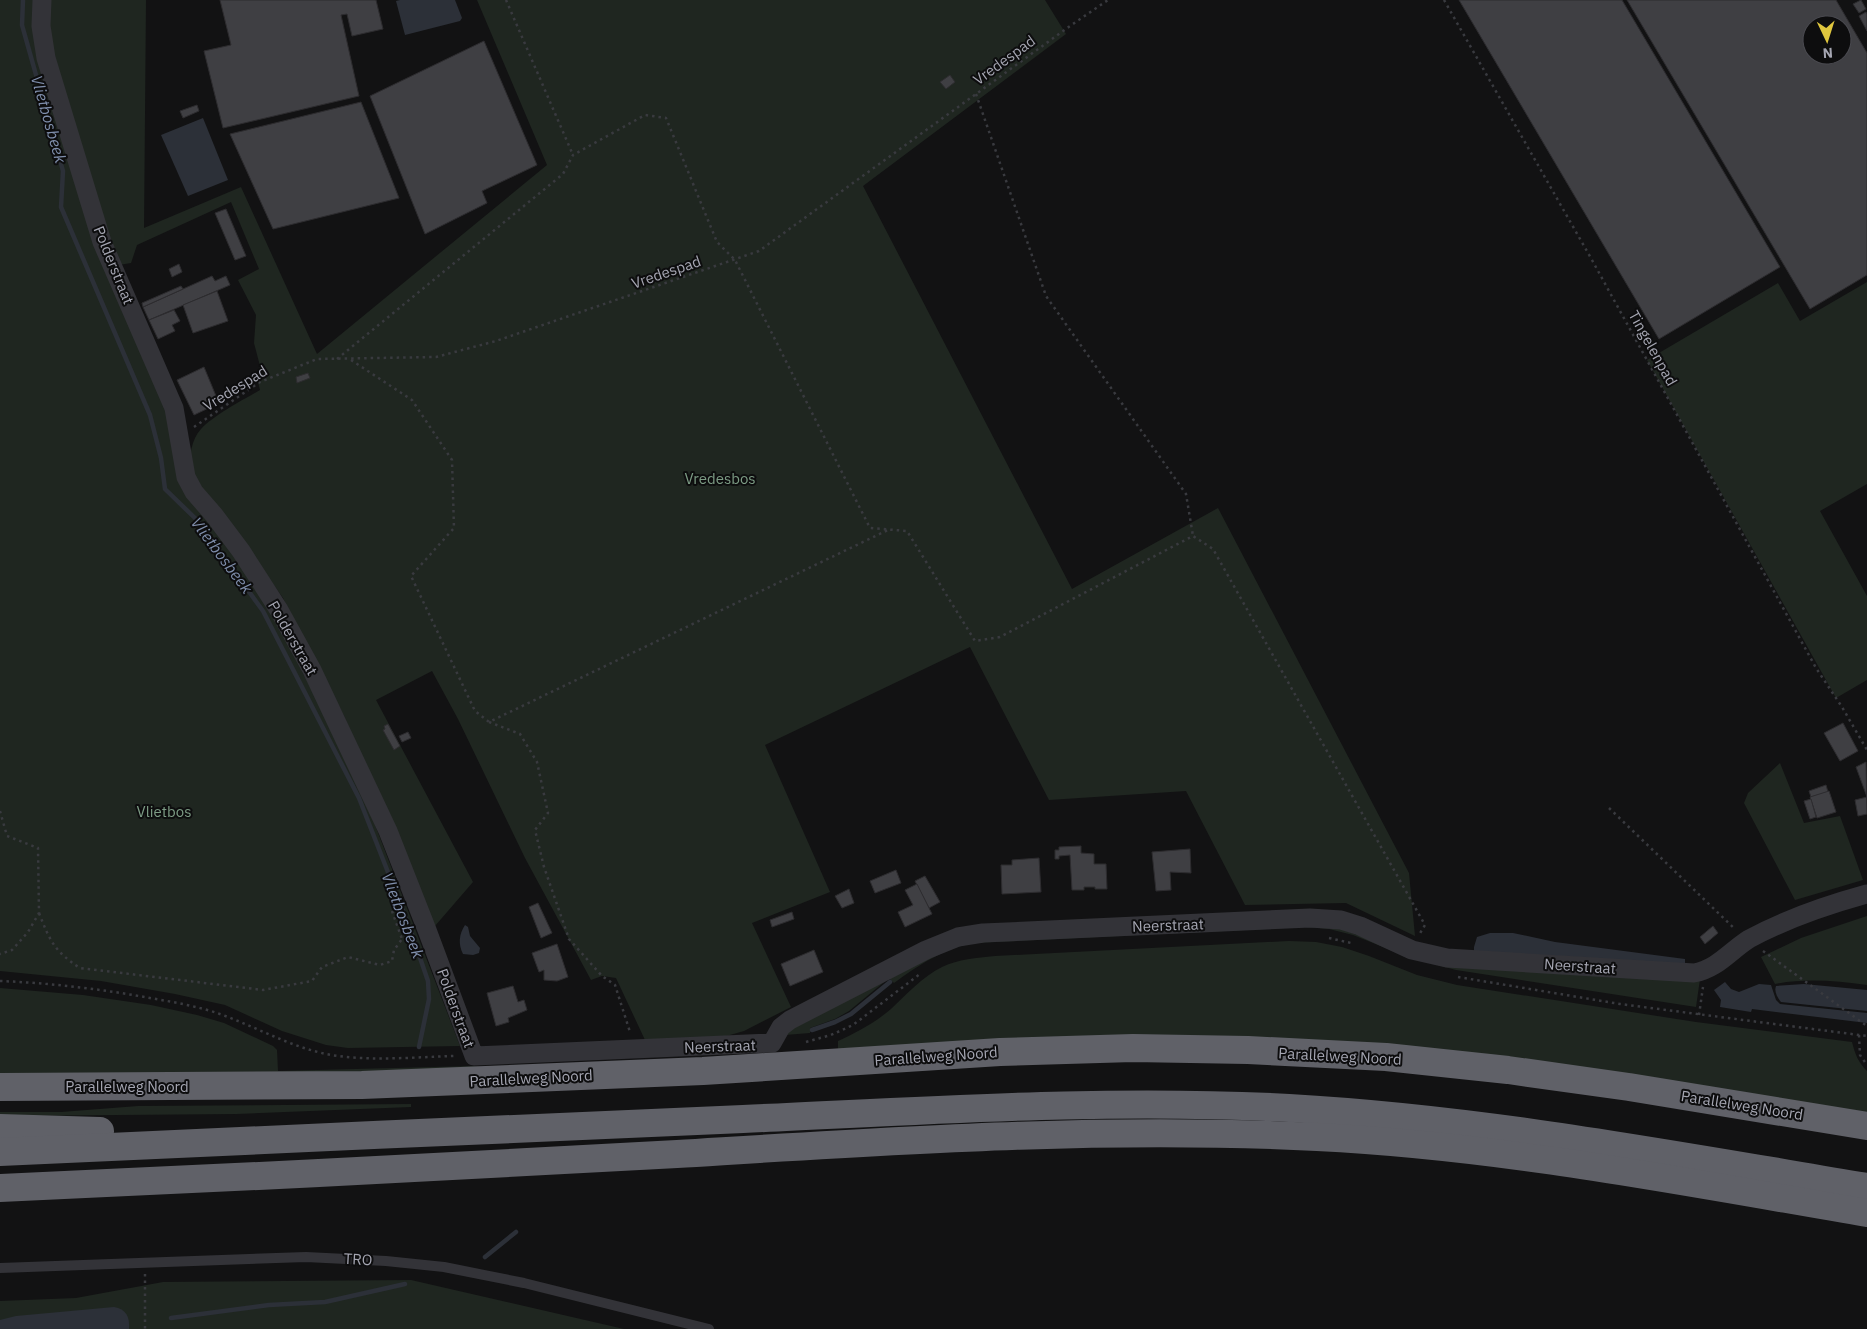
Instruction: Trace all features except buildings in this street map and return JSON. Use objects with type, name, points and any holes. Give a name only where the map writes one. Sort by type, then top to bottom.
[{"type":"highway","name":"Parallelweg Noord","points":[[0,1087],[362,1085],[703,1071],[1000,1052],[1133,1048],[1248,1050],[1386,1057],[1508,1070],[1630,1087],[1867,1126]]},
{"type":"highway","name":"Parallelweg Noord","points":[[0,1100],[369,1098],[739,1083],[995,1068],[1122,1064],[1269,1066],[1382,1072],[1510,1084],[1645,1103],[1867,1139]]},
{"type":"highway","points":[[0,1152],[259,1139],[991,1109],[1146,1105],[1287,1108],[1452,1121],[1599,1142],[1867,1187]]},
{"type":"highway","points":[[0,1128],[112,1131],[259,1139]]},
{"type":"highway","points":[[0,1188],[397,1170],[890,1141],[1142,1132],[1318,1137],[1396,1142],[1495,1153],[1599,1168],[1867,1213]]},
{"type":"street","name":"Polderstraat","points":[[42,0],[40,26],[46,58],[102,242],[174,408],[186,477],[194,492],[241,550],[279,610],[312,670],[388,831],[474,1056]]},
{"type":"street","points":[[1706,971],[1747,940],[1783,922],[1867,894]]},
{"type":"street","name":"Neerstraat","points":[[474,1056],[772,1043],[781,1026],[790,1020],[926,950],[958,937],[983,933],[1318,919],[1341,920],[1360,926],[1412,950],[1446,958],[1662,972],[1694,973],[1706,971]]},
{"type":"lane","name":"TRO","points":[[0,1268],[306,1257],[386,1261],[444,1267],[524,1283],[709,1329]]},
{"type":"path","points":[[506,0],[573,155]]},
{"type":"path","name":"Vredespad","points":[[179,438],[260,382],[318,359],[436,358],[496,341],[759,251],[1108,0]]},
{"type":"path","name":"Tingelenpad","points":[[1444,0],[1592,260],[1812,660],[1867,750]]},
{"type":"path","points":[[976,94],[1046,296],[1186,494],[1193,536],[1213,549],[1425,925],[1420,934]]},
{"type":"path","points":[[337,359],[563,174],[573,155],[645,115],[666,118],[717,242],[735,260],[870,528],[907,530],[976,640],[1000,637],[1193,536]]},
{"type":"path","points":[[350,359],[412,400],[452,460],[454,528],[411,576],[475,711],[489,722],[520,734],[537,762],[548,813],[535,830],[556,906],[569,939],[602,976],[615,985],[635,1049]]},
{"type":"path","points":[[489,722],[890,529]]},
{"type":"path","points":[[1609,808],[1747,940],[1867,1026]]},
{"type":"path","points":[[0,811],[7,836],[38,848],[39,913],[48,936],[62,956],[80,968],[263,990],[312,981],[322,967],[348,957],[380,965],[392,961],[394,950],[402,939],[427,930]]},
{"type":"path","points":[[392,911],[402,939]]},
{"type":"path","points":[[0,954],[12,950],[28,932],[39,913]]},
{"type":"path","points":[[1328,937],[1354,943]]},
{"type":"path","points":[[804,1042],[831,1035],[853,1025],[926,970]]},
{"type":"path","points":[[1699,1015],[1706,971]]},
{"type":"path","points":[[1450,975],[1620,1004],[1867,1036]]},
{"type":"path","points":[[0,981],[116,992],[177,1003],[217,1013],[311,1051],[338,1056],[362,1058],[474,1056]]},
{"type":"path","points":[[1859,1035],[1860,1055],[1867,1065]]},
{"type":"path","points":[[143,1263],[146,1329]]},
{"type":"green space","name":"Vlietbos","points":[[0,0],[36,0],[34,16],[167,415],[172,442],[307,675],[357,778],[460,1046],[348,1048],[326,1045],[282,1031],[225,1005],[101,981],[0,971]]},
{"type":"green space","name":"Vredesbos","points":[[48,0],[146,0],[144,228],[241,187],[317,354],[547,165],[477,0],[1045,0],[1066,34],[863,186],[1072,589],[1218,508],[1409,873],[1415,936],[1346,903],[1245,905],[1186,791],[1049,800],[970,647],[765,745],[830,892],[752,923],[791,1007],[744,1031],[723,1037],[645,1040],[616,978],[602,976],[591,980],[525,858],[458,719],[432,671],[376,700],[473,882],[435,926],[344,716],[283,598],[239,535],[188,470],[193,443],[201,429],[221,413],[260,390],[256,374],[260,366],[254,343],[256,315],[238,280],[259,269],[231,202],[137,245],[131,263],[119,265],[51,60]]},
{"type":"green space","points":[[1867,282],[1867,484],[1820,511],[1867,596],[1867,680],[1836,698],[1647,360],[1778,283],[1800,321]]},
{"type":"green space","points":[[1780,763],[1804,823],[1840,816],[1863,880],[1795,900],[1744,803],[1748,793]]},
{"type":"green space","points":[[1867,916],[1867,985],[1821,981],[1775,984],[1761,957],[1801,938]]},
{"type":"green space","points":[[1330,925],[1409,954],[1700,979],[1696,1007],[1456,970],[1408,957],[1353,935],[1329,929],[1306,927],[964,945],[942,953],[894,983],[889,978],[849,1011],[835,1019],[810,1028],[810,1033],[785,1035],[790,1027],[958,941]]},
{"type":"green space","points":[[1289,941],[1316,942],[1342,947],[1417,975],[1457,985],[1696,1022],[1852,1042],[1857,1058],[1867,1071],[1867,1119],[1447,1052],[0,1080],[0,988],[83,995],[151,1005],[224,1023],[273,1046],[277,1050],[278,1071],[471,1066],[494,1068],[838,1052],[838,1041],[859,1031],[879,1018],[921,981],[948,964],[974,958],[995,956]]},
{"type":"green space","points":[[411,1104],[411,1107],[236,1114],[0,1116],[0,1112],[61,1112],[138,1106]]},
{"type":"green space","points":[[411,1280],[624,1329],[0,1329],[0,1301],[76,1298],[163,1282]]},
{"type":"shaded area","points":[[455,0],[462,18],[460,21],[405,35],[396,1]]},
{"type":"shaded area","points":[[203,118],[228,180],[188,196],[161,135]]},
{"type":"shaded area","points":[[465,925],[468,927],[470,936],[480,948],[479,953],[473,955],[463,954],[460,947],[460,939]]},
{"type":"shaded area","points":[[1490,933],[1513,933],[1555,942],[1685,959],[1685,966],[1474,953],[1477,937]]},
{"type":"shaded area","points":[[1725,982],[1731,989],[1739,992],[1759,984],[1771,985],[1776,1000],[1780,1004],[1867,1013],[1867,1023],[1752,1009],[1751,1012],[1720,1007],[1721,1000],[1714,990]]},
{"type":"shaded area","points":[[1804,984],[1867,990],[1867,1011],[1781,1002],[1776,994],[1776,986]]},
{"type":"shaded area","points":[[114,1307],[126,1314],[129,1321],[129,1329],[0,1329],[0,1320],[16,1316]]},
{"type":"waterway","name":"Vlietbosbeek","points":[[23,0],[22,25],[63,171],[61,207],[150,415],[161,458],[165,489],[198,521],[263,611],[359,798],[409,926],[428,981],[429,999],[419,1047]]},
{"type":"waterway","points":[[812,1030],[851,1014],[890,982]]},
{"type":"waterway","points":[[485,1257],[516,1232]]},
{"type":"waterway","points":[[171,1318],[269,1305],[325,1302],[405,1284]]}]
